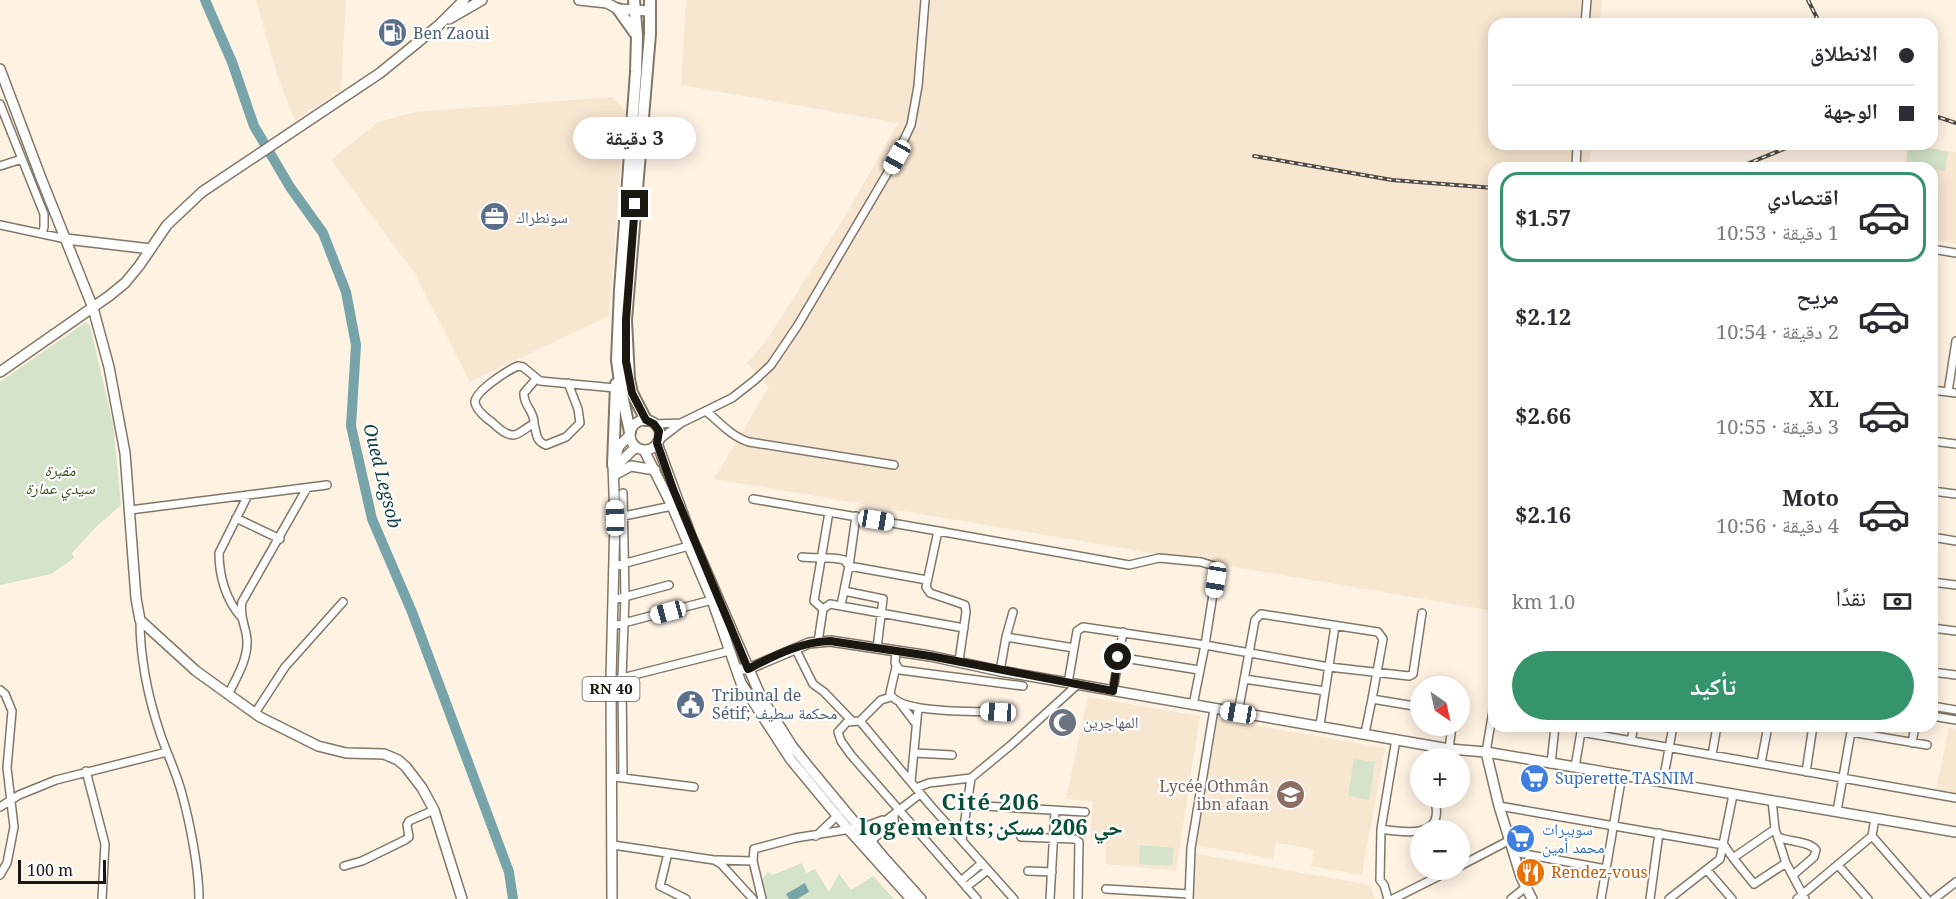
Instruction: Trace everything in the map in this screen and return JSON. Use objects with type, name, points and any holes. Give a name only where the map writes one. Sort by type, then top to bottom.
[{"type":"highway","points":[[613,4],[637,36]]},
{"type":"highway","points":[[630,434],[617,360],[637,36],[634,5]]},
{"type":"highway","points":[[650,5],[650,34],[626,320],[629,380],[632,393],[650,422]]},
{"type":"highway","name":"RN 40","points":[[615,473],[617,360]]},
{"type":"main road","points":[[0,372],[93,308],[125,283],[167,225],[211,185],[380,73],[439,25],[464,0]]},
{"type":"main road","points":[[439,25],[482,0]]},
{"type":"main road","points":[[579,0],[650,5]]},
{"type":"main road","points":[[1,74],[93,308],[117,406],[124,453],[136,598],[140,620],[196,671],[255,713],[293,735],[318,746],[346,753],[384,754],[398,760],[422,788],[434,810],[462,899]]},
{"type":"main road","points":[[66,238],[151,249]]},
{"type":"main road","points":[[615,473],[619,446],[638,422],[650,422],[659,431],[658,442],[691,536],[761,698],[792,746],[921,899]]},
{"type":"main road","points":[[630,434],[655,470],[672,506],[712,600],[741,683],[779,743],[849,830],[910,899]]},
{"type":"main road","points":[[615,473],[619,463],[640,449],[651,449],[658,442]]},
{"type":"main road","points":[[615,473],[630,466],[655,470]]},
{"type":"main road","name":"RN 40","points":[[612,899],[618,777],[611,730],[612,626],[613,600],[620,565],[615,473]]},
{"type":"main road","points":[[736,669],[748,669],[795,648],[818,642],[840,642],[959,661],[1000,671],[1444,748]]},
{"type":"main road","points":[[1470,751],[1575,766],[1956,832]]},
{"type":"main road","points":[[1486,752],[1498,806],[1526,887],[1533,899]]},
{"type":"main road","points":[[865,833],[883,821]]},
{"type":"street","points":[[658,442],[681,423],[732,398],[771,364],[798,325],[897,157],[911,125],[925,0]]},
{"type":"street","points":[[1586,18],[1587,0]]},
{"type":"street","points":[[0,104],[44,214],[42,234]]},
{"type":"street","points":[[0,166],[22,159]]},
{"type":"street","points":[[31,182],[41,178]]},
{"type":"street","points":[[44,214],[55,212]]},
{"type":"street","points":[[0,227],[24,233],[33,232],[66,238]]},
{"type":"street","points":[[1938,250],[1956,253]]},
{"type":"street","points":[[1952,393],[1956,341]]},
{"type":"street","points":[[534,424],[517,434],[509,434],[491,422],[477,407],[475,402],[478,394],[512,368],[523,367],[540,381],[615,388]]},
{"type":"street","points":[[536,379],[524,393],[524,401],[534,417],[536,436],[540,443],[546,446],[566,438],[580,423],[580,416],[568,383]]},
{"type":"street","points":[[706,411],[742,440],[894,465]]},
{"type":"street","points":[[650,422],[681,423]]},
{"type":"street","points":[[1938,442],[1956,444]]},
{"type":"street","points":[[130,510],[327,485]]},
{"type":"street","points":[[228,695],[241,670],[247,647],[241,617],[242,602],[307,489]]},
{"type":"street","points":[[1938,492],[1956,494]]},
{"type":"street","points":[[623,493],[619,517],[672,506]]},
{"type":"street","points":[[241,617],[226,594],[219,553],[248,495]]},
{"type":"street","points":[[753,499],[1129,565],[1159,558],[1201,562],[1214,566],[1216,575],[1193,705]]},
{"type":"street","points":[[823,609],[814,601],[829,512]]},
{"type":"street","points":[[841,605],[856,516]]},
{"type":"street","points":[[236,518],[280,539]]},
{"type":"street","points":[[938,531],[927,589],[930,593],[965,604],[959,661]]},
{"type":"street","points":[[1938,538],[1956,541]]},
{"type":"street","points":[[689,546],[620,565],[626,597],[622,731],[618,777],[694,787]]},
{"type":"street","points":[[801,558],[822,557],[844,560],[849,566],[927,580]]},
{"type":"street","points":[[1938,583],[1956,585]]},
{"type":"street","points":[[613,600],[669,585]]},
{"type":"street","points":[[844,591],[880,598],[884,602],[877,648]]},
{"type":"street","points":[[612,626],[712,600]]},
{"type":"street","points":[[255,713],[285,667],[343,602]]},
{"type":"street","points":[[818,642],[823,609],[828,605],[841,605],[964,628]]},
{"type":"street","points":[[1000,671],[1013,612]]},
{"type":"street","points":[[883,821],[897,812],[916,788],[929,783],[971,778],[1011,745],[1073,684],[1074,648],[1077,632],[1083,627],[1250,652],[1329,667],[1406,677],[1413,674],[1422,613]]},
{"type":"street","points":[[1238,713],[1255,620],[1261,614],[1377,632],[1383,639],[1365,733]]},
{"type":"street","points":[[140,620],[145,681],[182,795],[198,873],[199,899]]},
{"type":"street","points":[[1320,725],[1335,626]]},
{"type":"street","points":[[1938,629],[1956,631]]},
{"type":"street","points":[[1113,691],[1124,632]]},
{"type":"street","points":[[1006,637],[1074,648]]},
{"type":"street","points":[[795,648],[813,684],[851,720],[860,721],[1014,899]]},
{"type":"street","points":[[611,679],[729,651]]},
{"type":"street","points":[[891,697],[896,651]]},
{"type":"street","points":[[1118,657],[1199,670]]},
{"type":"street","points":[[896,667],[907,671],[1023,686]]},
{"type":"street","points":[[1938,673],[1956,675]]},
{"type":"street","points":[[1244,679],[1325,691]]},
{"type":"street","points":[[0,690],[5,694],[12,711],[6,768],[14,833],[7,863],[0,875]]},
{"type":"street","points":[[860,721],[881,700],[891,697]]},
{"type":"street","points":[[891,697],[900,703],[918,708],[998,712]]},
{"type":"street","points":[[1372,699],[1410,705]]},
{"type":"street","points":[[900,703],[916,724]]},
{"type":"street","points":[[1938,707],[1956,710]]},
{"type":"street","points":[[916,788],[915,753],[918,708]]},
{"type":"street","points":[[1106,890],[1189,896],[1191,848],[1214,708]]},
{"type":"street","points":[[1938,717],[1956,720]]},
{"type":"street","points":[[851,720],[838,732],[841,741],[897,812],[977,899]]},
{"type":"street","points":[[611,730],[622,731]]},
{"type":"street","points":[[1486,752],[1489,732]]},
{"type":"street","points":[[1551,764],[1555,732]]},
{"type":"street","points":[[1575,766],[1581,732]]},
{"type":"street","points":[[1594,732],[1669,748],[1956,798]]},
{"type":"street","points":[[1631,741],[1633,732]]},
{"type":"street","points":[[1663,782],[1672,732]]},
{"type":"street","points":[[1712,755],[1716,732]]},
{"type":"street","points":[[1761,763],[1767,732]]},
{"type":"street","points":[[1806,772],[1812,732]]},
{"type":"street","points":[[1837,811],[1851,732]]},
{"type":"street","points":[[1865,732],[1927,745]]},
{"type":"street","points":[[1912,743],[1914,732]]},
{"type":"street","points":[[1388,899],[1380,880],[1381,829],[1396,739]]},
{"type":"street","points":[[0,807],[19,795],[56,780],[167,752]]},
{"type":"street","points":[[915,753],[952,755]]},
{"type":"street","points":[[86,771],[105,844],[102,899]]},
{"type":"street","points":[[1601,899],[1622,775]]},
{"type":"street","points":[[962,840],[971,778]]},
{"type":"street","points":[[1670,899],[1720,859],[1733,795]]},
{"type":"street","points":[[1772,800],[1775,829],[1801,898],[1872,836],[1875,818]]},
{"type":"street","points":[[968,805],[1085,812]]},
{"type":"street","points":[[1498,806],[1724,845],[1754,884],[1786,863]]},
{"type":"street","points":[[1381,829],[1409,833],[1422,831],[1430,826],[1435,818],[1437,808]]},
{"type":"street","points":[[344,866],[362,861],[405,840],[409,837],[407,825],[409,821],[434,810]]},
{"type":"street","points":[[1050,899],[1055,811]]},
{"type":"street","points":[[762,899],[753,861],[753,852],[758,846],[849,830],[865,833],[894,821],[897,812]]},
{"type":"street","points":[[816,836],[838,815]]},
{"type":"street","points":[[1733,858],[1775,829]]},
{"type":"street","points":[[1650,899],[1659,833]]},
{"type":"street","points":[[1872,836],[1927,899]]},
{"type":"street","points":[[1021,837],[1075,839],[1080,845],[1078,899]]},
{"type":"street","points":[[1778,837],[1789,842],[1810,845],[1816,850],[1814,857],[1792,874]]},
{"type":"street","points":[[1470,861],[1510,840]]},
{"type":"street","points":[[614,845],[714,860],[753,861]]},
{"type":"street","points":[[1514,852],[1606,868]]},
{"type":"street","points":[[668,853],[660,886],[686,899]]},
{"type":"street","points":[[714,860],[721,864],[753,899]]},
{"type":"street","points":[[1838,865],[1868,899]]},
{"type":"street","points":[[964,884],[985,867]]},
{"type":"street","points":[[1707,870],[1732,899]]},
{"type":"street","points":[[1028,871],[1052,872]]},
{"type":"street","points":[[1393,899],[1431,880]]},
{"type":"street","points":[[1934,899],[1956,882]]},
{"type":"street","points":[[1511,899],[1526,887]]},
{"type":"shaded area","points":[[256,0],[346,0],[341,89],[295,120],[278,78]]},
{"type":"shaded area","points":[[686,0],[1602,0],[1600,18],[1488,18],[1488,150],[1590,150],[1590,162],[1488,162],[1488,610],[714,479],[769,387],[747,363],[767,340],[847,213],[898,123],[681,85]]},
{"type":"shaded area","name":"سونطراك","points":[[612,97],[625,110],[609,316],[470,382],[415,274],[331,160],[378,122],[415,112]]},
{"type":"shaded area","points":[[1938,149],[1956,152],[1956,244],[1938,240],[1938,162],[1905,162],[1907,150]]},
{"type":"shaded area","points":[[1088,697],[1200,716],[1176,871],[1106,864],[1105,839],[1090,838],[1093,801],[1066,799]]},
{"type":"shaded area","name":"Lycée Othmân ibn afaan","points":[[1218,719],[1385,748],[1362,875],[1311,866],[1314,850],[1293,845],[1276,843],[1273,859],[1195,845]]},
{"type":"shaded area","points":[[1949,727],[1956,729],[1956,795],[1936,791]]},
{"type":"shaded area","points":[[1193,853],[1370,885],[1375,899],[1192,899]]},
{"type":"green space","points":[[1908,150],[1948,152],[1945,171],[1938,170],[1938,162],[1906,162]]},
{"type":"green space","name":"مقبرة سيدي عمارة","points":[[86,322],[90,326],[113,424],[121,505],[72,553],[74,558],[51,574],[0,585],[0,382]]},
{"type":"green space","points":[[1354,759],[1375,762],[1369,800],[1348,796]]},
{"type":"green space","points":[[1140,845],[1174,848],[1172,866],[1139,864]]},
{"type":"green space","points":[[802,863],[806,873],[815,869],[829,892],[839,874],[851,890],[873,876],[894,899],[765,899],[762,882],[768,872],[772,875]]},
{"type":"water","points":[[805,883],[809,892],[797,899],[789,899],[786,894]]},
{"type":"waterway","name":"Oued Legsob","points":[[205,0],[232,62],[254,126],[290,187],[323,233],[346,292],[356,345],[351,426],[372,519],[412,612],[509,872],[513,899]]},
{"type":"railway","points":[[1808,0],[1817,18]]},
{"type":"railway","points":[[1938,117],[1956,123]]},
{"type":"railway","points":[[1752,162],[1781,150]]},
{"type":"railway","points":[[1254,156],[1392,180],[1488,188]]},
{"type":"place","name":"Ben Zaoui","points":[[392,33]]},
{"type":"place","name":"سونطراك","points":[[495,217]]},
{"type":"place","name":"Tribunal de Sétif; محكمة سطيف","points":[[691,704]]},
{"type":"place","name":"المهاجرين","points":[[1062,722]]},
{"type":"place","name":"Superette TASNIM","points":[[1534,778]]},
{"type":"place","name":"Lycée Othmân ibn afaan","points":[[1290,795]]},
{"type":"place","name":"سوبيرات محمد أمين","points":[[1521,838]]},
{"type":"place","name":"Rendez-vous","points":[[1530,872]]},
{"type":"district","name":"Cité 206 logements;حي 206 مسكن","points":[[991,814]]},
{"type":"route","points":[[635,204],[626,320],[626,361],[632,393],[646,420],[651,421],[659,431],[660,436],[657,443],[673,489],[748,669],[809,643],[830,641],[930,656],[1113,691],[1118,657]]}]
